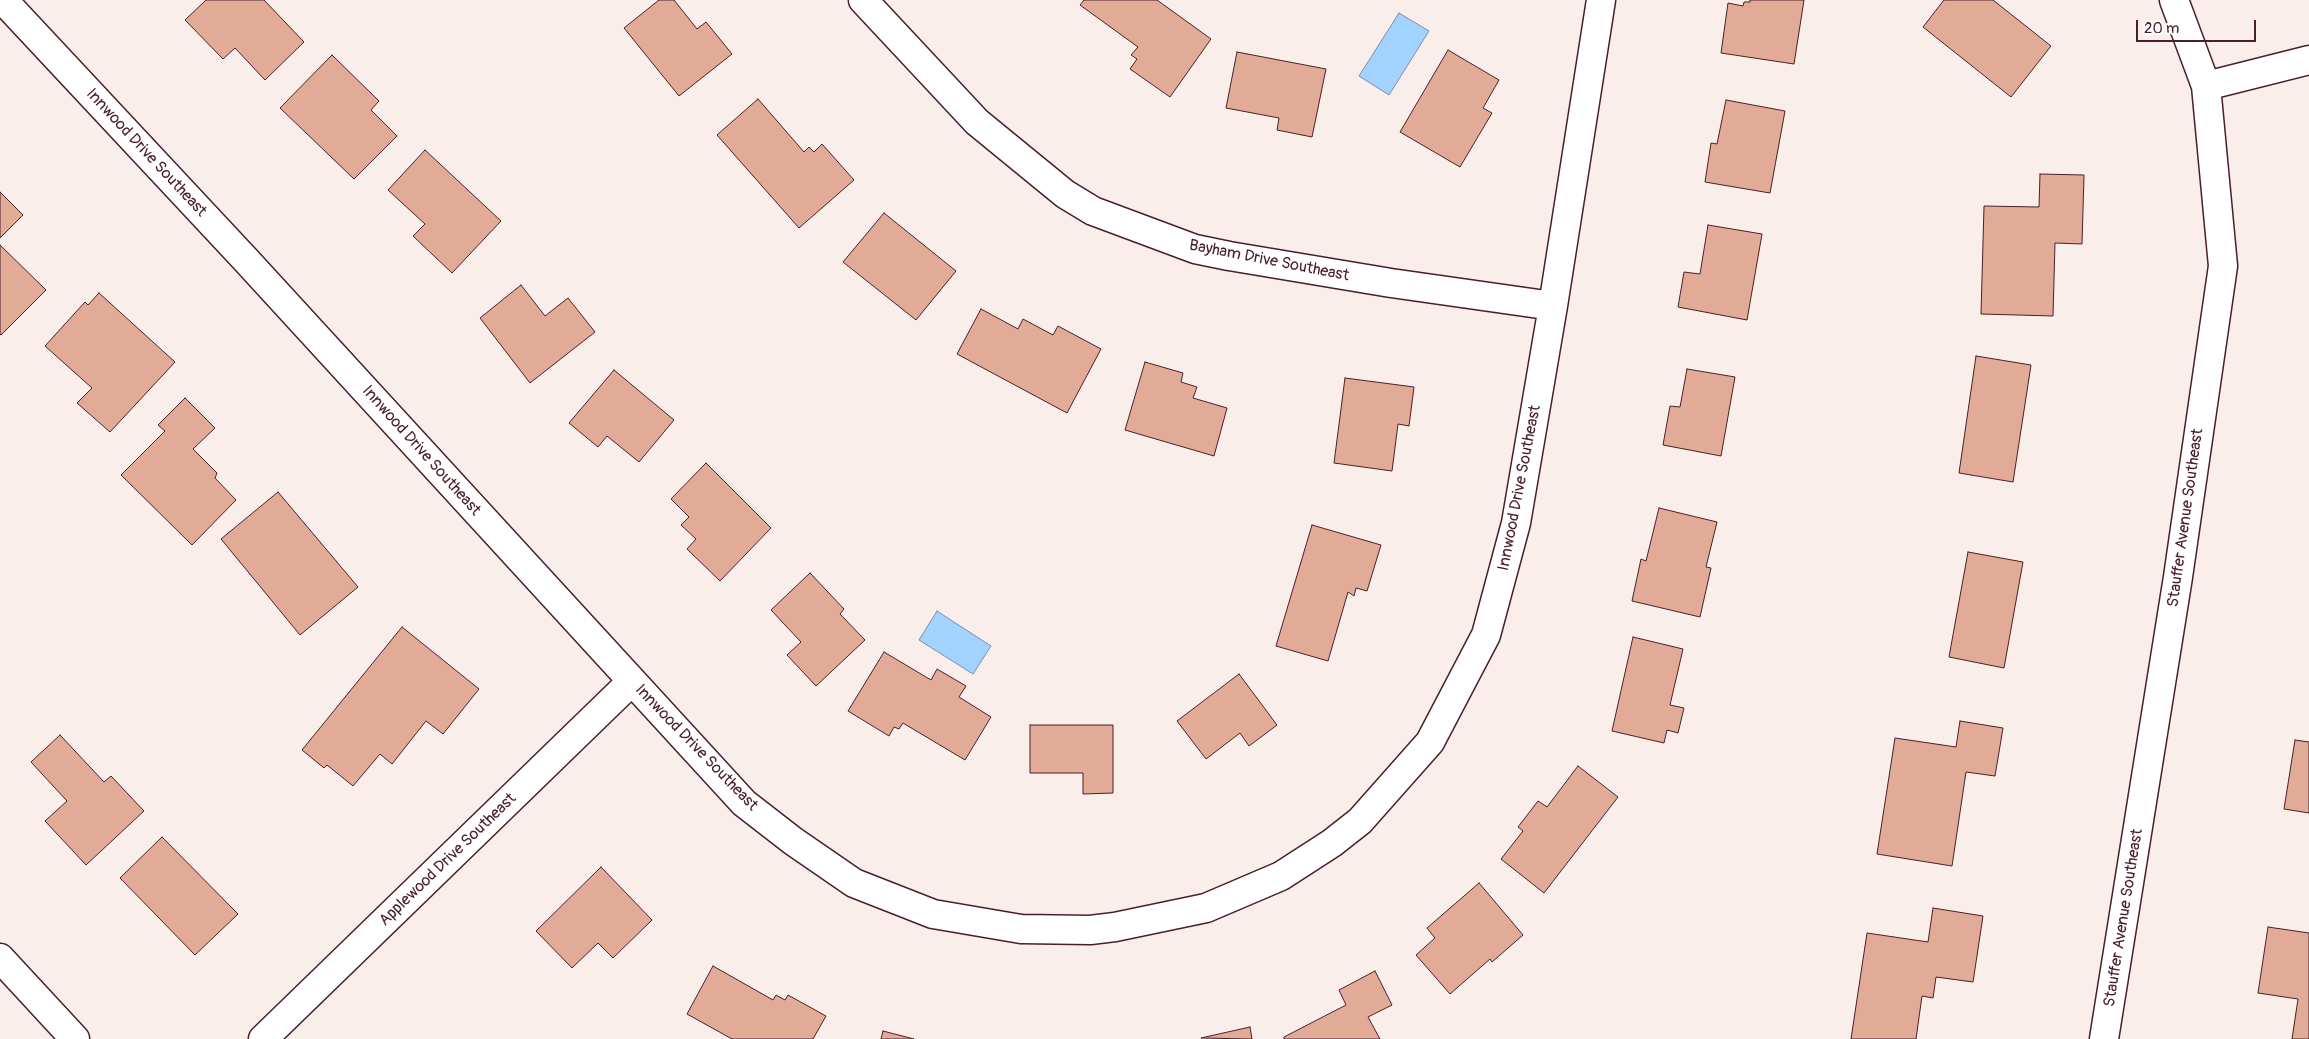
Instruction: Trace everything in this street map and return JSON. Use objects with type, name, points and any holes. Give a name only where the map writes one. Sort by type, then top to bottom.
[{"type":"street","name":"Innwood Drive Southeast","points":[[3,0],[246,260],[744,803],[793,841],[854,883],[933,914],[1021,929],[1090,930],[1114,927],[1206,908],[1281,876],[1332,843],[1360,821],[1430,742],[1486,635],[1494,613],[1516,523],[1553,306],[1601,0]]},
{"type":"street","name":"Bayham Drive Southeast","points":[[863,0],[977,122],[1065,194],[1093,211],[1195,249],[1229,256],[1553,306]]},
{"type":"street","name":"Stauffer Avenue Southeast","points":[[2104,1039],[2178,577],[2223,266],[2206,86],[2174,0]]},
{"type":"street","points":[[2206,86],[2309,60]]},
{"type":"street","name":"Applewood Drive Southeast","points":[[263,1039],[632,681]]},
{"type":"street","points":[[0,958],[75,1039]]},
{"type":"water","points":[[1399,13],[1429,31],[1389,95],[1359,76]]},
{"type":"water","points":[[937,611],[991,646],[973,674],[919,640]]},
{"type":"building","points":[[206,0],[264,0],[304,42],[265,80],[235,48],[223,59],[185,20]]},
{"type":"building","points":[[659,0],[674,0],[697,29],[706,22],[732,54],[679,96],[624,28]]},
{"type":"building","points":[[1084,0],[1157,0],[1211,39],[1170,97],[1130,69],[1137,59],[1131,55],[1138,47],[1080,5]]},
{"type":"building","points":[[1750,0],[1804,0],[1794,64],[1721,53],[1728,3],[1743,6],[1744,2],[1750,2]]},
{"type":"building","points":[[1944,0],[1993,0],[2051,46],[2011,97],[1923,27]]},
{"type":"building","points":[[1448,50],[1499,80],[1483,108],[1492,113],[1460,167],[1400,132]]},
{"type":"building","points":[[1237,52],[1326,69],[1312,137],[1277,130],[1279,118],[1226,108]]},
{"type":"building","points":[[332,55],[379,101],[371,110],[397,136],[354,179],[280,108]]},
{"type":"building","points":[[758,99],[804,152],[809,147],[814,152],[822,144],[854,180],[799,228],[717,135]]},
{"type":"building","points":[[1726,100],[1785,111],[1770,193],[1705,182],[1711,143],[1717,144]]},
{"type":"building","points":[[425,150],[501,221],[452,273],[413,236],[425,224],[388,190]]},
{"type":"building","points":[[2040,174],[2084,175],[2082,244],[2055,243],[2053,316],[1981,314],[1984,206],[2039,207]]},
{"type":"building","points":[[0,192],[23,215],[0,238]]},
{"type":"building","points":[[884,213],[956,271],[916,320],[843,262]]},
{"type":"building","points":[[1708,225],[1762,234],[1747,320],[1678,307],[1684,272],[1700,274]]},
{"type":"building","points":[[0,245],[46,290],[1,335],[0,334]]},
{"type":"building","points":[[521,285],[545,316],[568,298],[595,332],[530,383],[480,318]]},
{"type":"building","points":[[99,293],[175,362],[110,432],[77,403],[92,388],[45,346],[85,302],[88,305]]},
{"type":"building","points":[[981,309],[1018,329],[1023,319],[1053,335],[1058,326],[1101,349],[1067,413],[957,354]]},
{"type":"building","points":[[1976,356],[2031,365],[2013,482],[1959,473]]},
{"type":"building","points":[[1145,362],[1183,373],[1181,382],[1197,387],[1193,398],[1227,408],[1214,456],[1125,430]]},
{"type":"building","points":[[1687,369],[1735,377],[1721,456],[1663,445],[1670,406],[1680,407]]},
{"type":"building","points":[[614,370],[674,420],[639,462],[607,436],[598,447],[569,423]]},
{"type":"building","points":[[1345,378],[1414,387],[1409,426],[1398,424],[1392,471],[1334,463]]},
{"type":"building","points":[[185,398],[215,428],[193,449],[217,473],[215,478],[236,500],[192,545],[121,475],[165,431],[158,425]]},
{"type":"building","points":[[706,463],[771,528],[720,581],[687,549],[696,539],[681,525],[689,517],[671,499]]},
{"type":"building","points":[[278,492],[358,587],[300,635],[221,539]]},
{"type":"building","points":[[1659,508],[1717,522],[1706,567],[1711,568],[1700,617],[1632,601],[1641,559],[1646,561]]},
{"type":"building","points":[[1312,525],[1381,545],[1367,591],[1356,588],[1354,596],[1348,592],[1328,661],[1276,646]]},
{"type":"building","points":[[1968,552],[2023,562],[2004,668],[1949,657]]},
{"type":"building","points":[[810,573],[844,609],[840,614],[865,640],[816,686],[787,655],[801,642],[771,610]]},
{"type":"building","points":[[402,627],[479,689],[443,734],[426,721],[392,764],[380,754],[353,786],[327,765],[324,768],[302,750]]},
{"type":"building","points":[[1633,637],[1683,649],[1670,705],[1684,708],[1678,733],[1667,730],[1664,743],[1612,731]]},
{"type":"building","points":[[884,652],[931,680],[937,669],[966,686],[959,697],[991,717],[965,760],[903,723],[899,729],[894,727],[889,736],[848,711]]},
{"type":"building","points":[[1239,674],[1277,725],[1249,746],[1240,733],[1206,759],[1177,721]]},
{"type":"building","points":[[1960,721],[2003,728],[1995,776],[1966,772],[1952,866],[1877,854],[1895,738],[1956,747]]},
{"type":"building","points":[[1030,725],[1113,725],[1113,793],[1083,794],[1083,773],[1030,773]]},
{"type":"building","points":[[60,735],[104,782],[111,776],[144,811],[86,865],[45,821],[67,801],[31,762]]},
{"type":"building","points":[[2295,740],[2309,742],[2309,813],[2284,809]]},
{"type":"building","points":[[1578,766],[1618,797],[1544,893],[1501,859],[1523,831],[1518,827],[1538,801],[1547,807]]},
{"type":"building","points":[[162,837],[238,914],[195,955],[120,878]]},
{"type":"building","points":[[601,867],[652,920],[613,958],[598,943],[572,968],[536,931]]},
{"type":"building","points":[[1479,883],[1523,935],[1492,962],[1490,959],[1450,994],[1416,955],[1435,938],[1427,928]]},
{"type":"building","points":[[1933,908],[1983,916],[1973,982],[1936,977],[1933,998],[1922,996],[1916,1039],[1851,1039],[1867,933],[1928,942]]},
{"type":"building","points":[[2268,927],[2309,933],[2309,1039],[2292,1039],[2298,999],[2258,993]]},
{"type":"building","points":[[713,966],[773,1000],[776,995],[785,1000],[788,995],[826,1016],[813,1039],[732,1039],[687,1014]]},
{"type":"building","points":[[1375,971],[1392,1005],[1368,1017],[1380,1039],[1284,1039],[1284,1037],[1346,1005],[1339,990]]},
{"type":"building","points":[[1250,1027],[1252,1039],[1201,1038]]},
{"type":"building","points":[[883,1031],[914,1039],[881,1039]]}]
